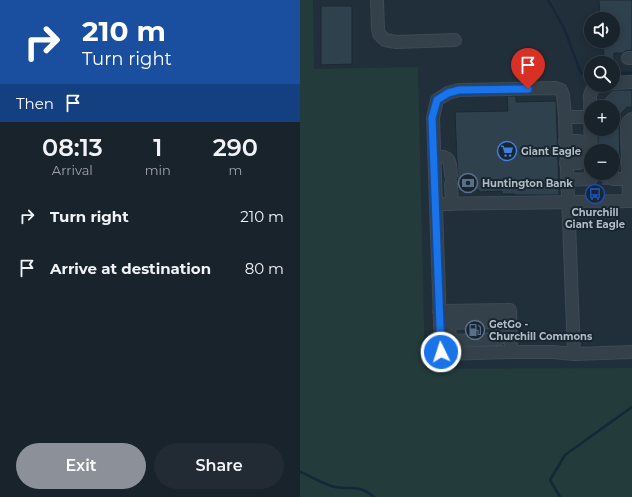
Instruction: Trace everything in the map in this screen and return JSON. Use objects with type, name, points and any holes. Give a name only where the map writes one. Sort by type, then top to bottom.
[{"type":"lane","points":[[377,0],[378,29],[379,34],[385,40],[396,42],[455,40]]},
{"type":"lane","points":[[620,83],[632,82]]},
{"type":"lane","points":[[444,323],[464,322],[510,310],[500,338],[486,340],[450,340],[439,311],[432,118],[437,100],[448,93],[459,90],[555,88],[561,90],[563,95],[565,117],[574,354]]},
{"type":"lane","points":[[565,117],[584,117]]},
{"type":"lane","points":[[436,204],[630,201],[627,126],[628,122],[632,118]]},
{"type":"lane","points":[[434,156],[442,156],[448,159],[451,164],[452,204]]},
{"type":"lane","points":[[620,178],[630,178]]},
{"type":"lane","points":[[567,180],[584,180]]},
{"type":"lane","points":[[439,311],[463,310],[485,316]]},
{"type":"lane","points":[[463,310],[464,322]]},
{"type":"lane","points":[[505,322],[511,352]]},
{"type":"lane","points":[[444,323],[441,352],[444,354],[486,352],[553,352],[574,354],[632,352]]},
{"type":"lane","points":[[464,340],[465,353]]},
{"type":"lane","points":[[486,340],[486,352]]},
{"type":"green space","points":[[300,0],[313,0],[314,69],[418,67],[425,369],[632,368],[632,497],[300,497]]},
{"type":"building","points":[[599,0],[632,0],[632,50],[625,51],[623,53],[614,53],[614,56],[604,56],[603,48],[620,48],[620,12],[600,12]]},
{"type":"building","points":[[321,6],[352,6],[352,64],[321,65]]},
{"type":"building","points":[[632,90],[632,107],[627,107],[620,115],[620,100],[603,100],[610,92]]},
{"type":"building","name":"Giant Eagle","points":[[507,96],[516,96],[516,102],[556,101],[559,195],[514,195],[502,194],[502,191],[479,192],[479,190],[459,191],[457,180],[455,112],[508,111]]},
{"type":"building","points":[[598,136],[619,136],[620,144],[598,144]]},
{"type":"waterway","points":[[548,0],[564,28],[581,73],[584,73]]},
{"type":"waterway","points":[[620,73],[632,73]]},
{"type":"waterway","points":[[560,497],[550,480],[565,455],[632,407]]},
{"type":"waterway","points":[[300,472],[331,486],[364,490],[374,497]]},
{"type":"place","name":"Giant Eagle","points":[[507,151]]},
{"type":"place","name":"Huntington Bank","points":[[468,183]]},
{"type":"place","name":"Churchill Giant Eagle","points":[[595,194]]},
{"type":"place","name":"GetGo - Churchill Commons","points":[[475,330]]},
{"type":"route","points":[[441,352],[432,118],[437,100],[448,93],[459,90],[528,89]]}]
